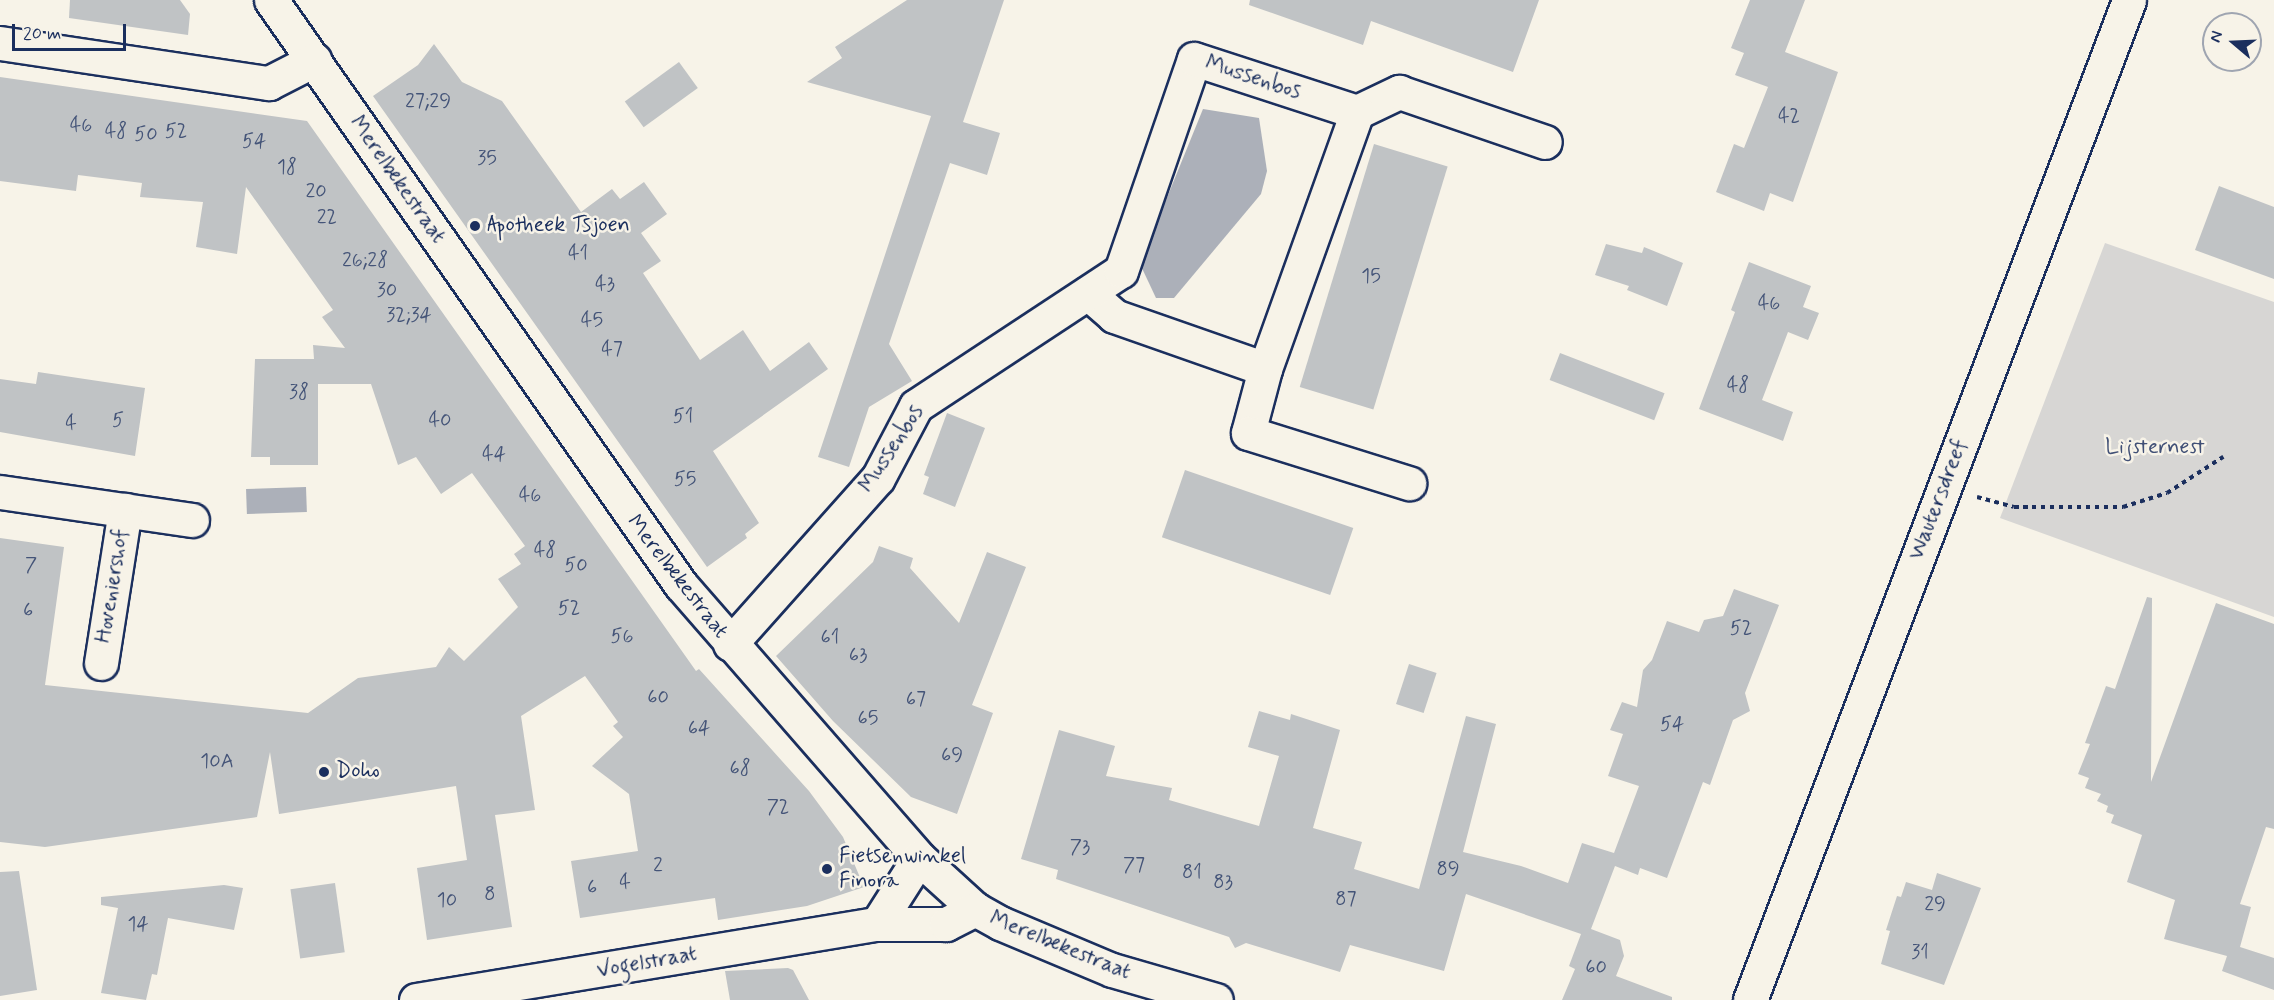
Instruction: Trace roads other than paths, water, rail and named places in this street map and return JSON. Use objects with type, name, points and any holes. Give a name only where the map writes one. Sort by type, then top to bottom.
[{"type":"street","name":"Merelbekestraat","points":[[271,0],[618,500],[730,644],[919,858],[975,909],[1112,970],[1216,1000]]},
{"type":"street","name":"Wautersdreef","points":[[1750,1000],[2129,0]]},
{"type":"street","points":[[0,43],[269,82],[314,60]]},
{"type":"street","name":"Mussenbos","points":[[730,644],[878,478],[916,406],[1121,271],[1194,59],[1357,112]]},
{"type":"street","points":[[1409,483],[1248,433],[1265,369],[1357,112],[1399,92],[1545,142]]},
{"type":"street","points":[[1088,293],[1114,316],[1265,369]]},
{"type":"street","name":"Hoveniershof","points":[[0,492],[192,520]]},
{"type":"street","name":"Hoveniershof","points":[[101,663],[125,510]]},
{"type":"street","points":[[877,924],[919,858]]},
{"type":"street","name":"Vogelstraat","points":[[416,1000],[481,996],[877,924],[946,924],[975,909]]},
{"type":"place","name":"Apotheek Tsjoen","points":[[475,226]]},
{"type":"place","name":"Doho","points":[[324,772]]},
{"type":"place","name":"Fietsenwinkel Finora","points":[[827,869]]},
{"type":"park label","name":"Lijsternest","points":[[2155,448]]}]
